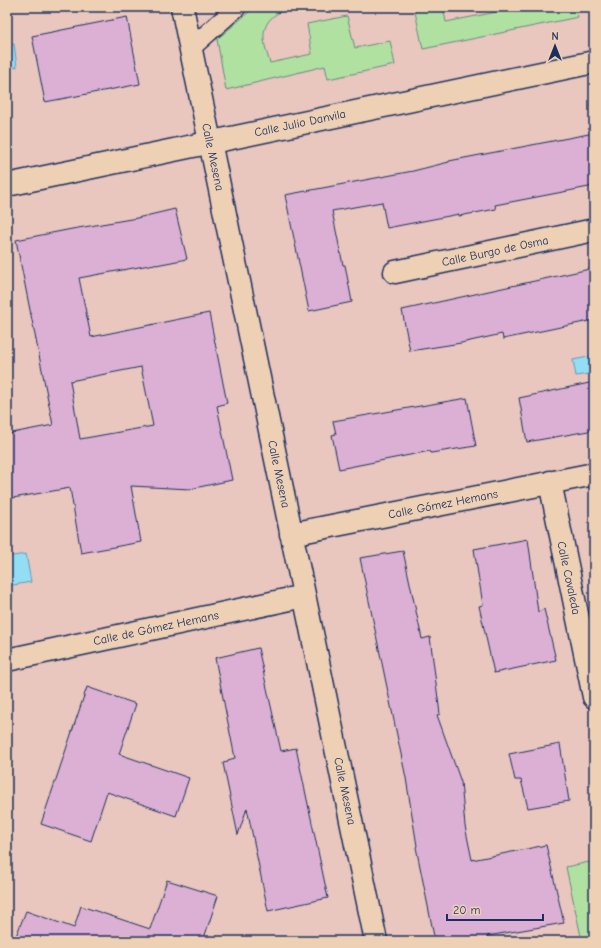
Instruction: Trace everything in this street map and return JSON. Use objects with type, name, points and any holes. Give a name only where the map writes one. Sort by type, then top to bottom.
[{"type":"street","name":"Calle Mesena","points":[[182,7],[376,941]]},
{"type":"street","name":"Calle Julio Danvila","points":[[7,185],[594,62]]},
{"type":"street","name":"Calle Burgo de Osma","points":[[395,272],[594,230]]},
{"type":"street","name":"Calle Gómez Hemans","points":[[291,534],[594,474]]},
{"type":"street","name":"Calle Covaleda","points":[[550,482],[594,696]]},
{"type":"street","name":"Calle de Gómez Hemans","points":[[7,660],[304,596]]},
{"type":"lane","points":[[191,48],[237,7]]},
{"type":"green space","points":[[255,7],[305,7],[280,12],[271,18],[267,24],[264,42],[270,63],[312,54],[307,24],[347,16],[355,48],[390,41],[395,65],[328,79],[325,66],[226,90],[217,39]]},
{"type":"green space","points":[[414,7],[443,7],[446,22],[522,7],[576,7],[578,17],[423,49]]},
{"type":"green space","points":[[594,861],[594,941],[582,941],[566,867]]},
{"type":"water","points":[[14,44],[17,67],[7,69],[7,45]]},
{"type":"water","points":[[594,356],[594,373],[576,376],[573,360]]},
{"type":"water","points":[[26,554],[31,582],[7,586],[7,557]]},
{"type":"building","points":[[127,17],[140,84],[45,102],[32,36]]},
{"type":"building","points":[[594,133],[594,186],[495,205],[496,209],[459,216],[459,214],[387,228],[382,202],[332,211],[352,302],[309,311],[285,195],[413,171],[449,161]]},
{"type":"building","points":[[175,209],[187,259],[79,278],[91,337],[209,313],[227,403],[217,406],[232,480],[190,489],[131,486],[141,542],[81,553],[70,488],[7,499],[7,434],[53,425],[16,240],[137,218]],"holes":[[[141,367],[153,426],[80,439],[70,381]]]},
{"type":"building","points":[[594,268],[594,320],[503,339],[502,334],[461,343],[410,351],[402,310]]},
{"type":"building","points":[[594,382],[594,430],[527,442],[519,398]]},
{"type":"building","points":[[467,398],[476,446],[431,453],[430,451],[339,469],[332,435],[336,434],[333,421]]},
{"type":"building","points":[[528,539],[538,612],[544,609],[556,660],[494,673],[479,606],[483,605],[474,549]]},
{"type":"building","points":[[403,551],[422,639],[430,637],[440,714],[437,715],[461,782],[465,826],[472,860],[546,845],[564,923],[487,936],[488,941],[435,941],[416,847],[406,778],[360,558]]},
{"type":"building","points":[[258,648],[281,751],[296,748],[328,898],[268,911],[247,808],[238,835],[223,763],[235,758],[215,658]]},
{"type":"building","points":[[87,687],[136,704],[119,754],[189,778],[176,816],[107,792],[91,841],[41,824]]},
{"type":"building","points":[[560,744],[569,801],[528,808],[521,780],[515,780],[509,754]]},
{"type":"building","points":[[167,880],[218,896],[203,941],[14,941],[26,911],[74,928],[81,906],[150,929]]}]
